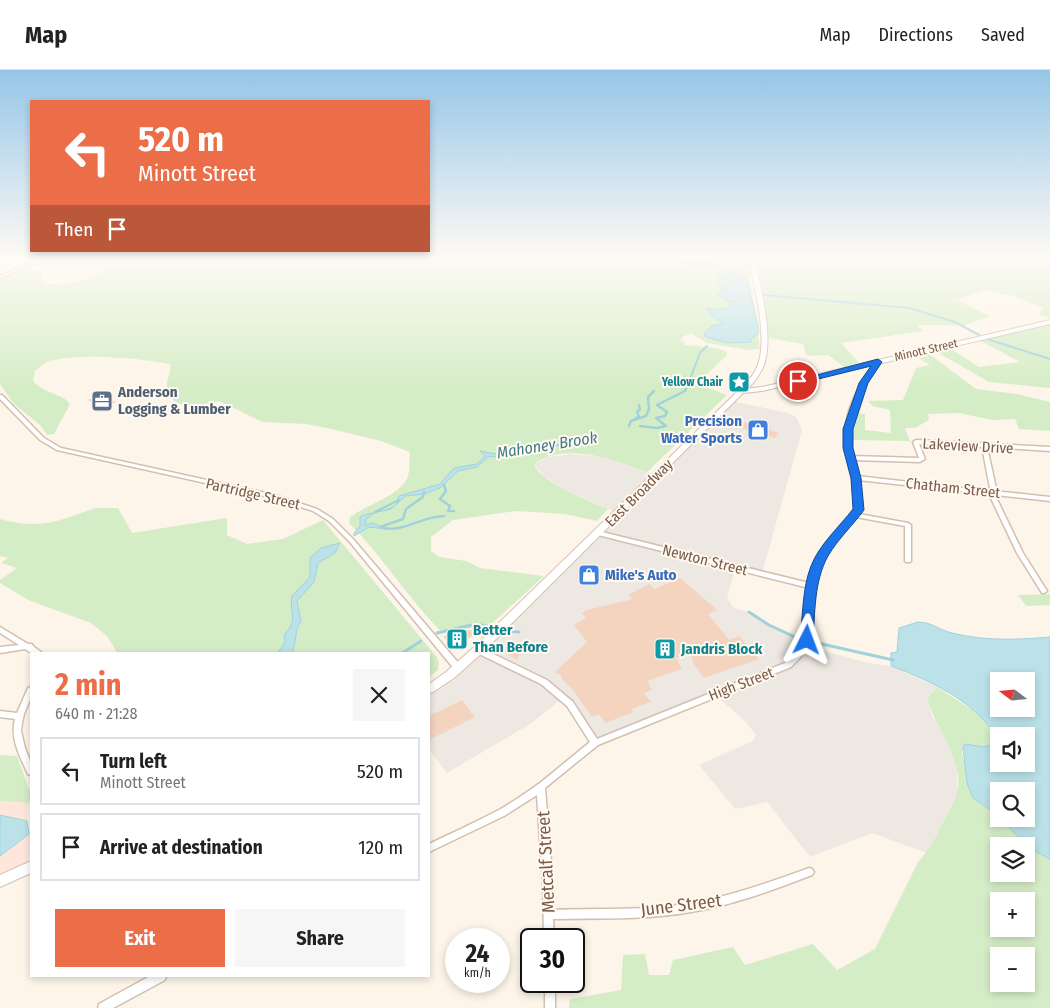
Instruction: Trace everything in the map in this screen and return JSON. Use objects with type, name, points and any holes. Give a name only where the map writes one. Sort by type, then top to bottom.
[{"type":"main road","name":"East Broadway","points":[[430,688],[458,668],[478,650],[743,391],[762,365],[765,348],[758,300]]},
{"type":"main road","points":[[0,881],[30,867]]},
{"type":"street","name":"Minott Street","points":[[743,391],[762,389],[1050,322]]},
{"type":"street","points":[[878,362],[864,383],[851,415],[847,439],[859,500],[858,510],[855,515],[908,525],[908,561]]},
{"type":"street","name":"Partridge Street","points":[[0,396],[42,439],[59,449],[274,497],[315,510],[331,520],[351,540],[458,668]]},
{"type":"street","name":"Lakeview Drive","points":[[850,458],[920,460],[922,459],[916,442],[1050,449]]},
{"type":"street","points":[[984,446],[993,488],[991,492],[1020,553],[1044,591]]},
{"type":"street","name":"Chatham Street","points":[[856,478],[1050,499]]},
{"type":"street","name":"High Street","points":[[430,848],[501,813],[541,786],[594,743],[788,666],[798,659],[807,640],[811,586],[824,553],[855,515]]},
{"type":"street","name":"Newton Street","points":[[598,533],[811,586]]},
{"type":"street","points":[[0,630],[36,652]]},
{"type":"street","points":[[0,650],[29,646]]},
{"type":"street","points":[[478,650],[544,682],[570,704],[594,743]]},
{"type":"street","points":[[30,692],[18,716],[17,739],[30,770]]},
{"type":"street","points":[[0,714],[18,716]]},
{"type":"street","name":"Metcalf Street","points":[[541,786],[549,928]]},
{"type":"street","name":"June Street","points":[[549,915],[673,910],[709,904],[751,893],[809,872]]},
{"type":"street","points":[[106,1008],[159,977]]},
{"type":"street","points":[[550,993],[550,1008]]},
{"type":"shaded area","points":[[732,401],[788,413],[796,417],[802,430],[762,574],[736,567],[727,598],[734,608],[749,612],[769,625],[807,640],[805,646],[868,663],[891,666],[937,687],[927,699],[932,716],[947,740],[957,768],[957,794],[927,853],[872,833],[810,857],[767,802],[735,809],[699,765],[753,741],[756,735],[744,720],[714,694],[595,743],[563,698],[530,724],[447,773],[430,750],[430,688],[450,675],[618,513],[562,488],[544,476],[534,464],[549,457],[572,454],[601,457],[657,475]]},
{"type":"shaded area","points":[[0,801],[28,803],[27,821],[30,834],[30,852],[25,870],[0,881]]},
{"type":"green space","points":[[0,300],[753,300],[760,349],[750,350],[707,343],[692,334],[683,336],[681,340],[685,342],[684,345],[717,348],[727,352],[727,355],[704,377],[703,386],[727,395],[647,472],[605,458],[575,453],[547,457],[534,464],[545,478],[578,496],[608,509],[597,521],[565,514],[516,511],[453,520],[431,537],[431,551],[440,557],[466,561],[480,568],[544,576],[488,627],[461,629],[442,633],[349,523],[350,517],[399,489],[409,473],[410,452],[381,441],[327,428],[306,424],[263,422],[219,401],[196,405],[181,404],[174,401],[167,387],[170,364],[108,357],[74,357],[47,362],[35,371],[33,381],[43,389],[62,397],[70,404],[54,434],[47,435],[41,426],[14,404],[0,384]]},
{"type":"green space","points":[[764,300],[958,300],[990,316],[965,325],[917,325],[923,331],[841,343],[859,363],[844,367],[828,355],[807,356],[803,344],[769,338]]},
{"type":"green space","points":[[1022,300],[1050,300],[1050,318],[1039,315],[1043,308]]},
{"type":"green space","points":[[1050,323],[1050,388],[989,382],[935,351],[948,347],[979,367],[1020,362],[979,340]]},
{"type":"green space","points":[[928,353],[976,389],[1017,394],[1050,402],[1050,431],[1019,429],[1015,419],[992,420],[959,413],[928,414],[929,420],[915,428],[905,428],[910,441],[851,440],[857,413],[865,414],[865,430],[891,433],[890,410],[873,406],[868,401],[903,400],[916,368],[930,365],[916,356]]},
{"type":"green space","points":[[96,508],[118,508],[132,533],[227,518],[227,535],[247,544],[283,539],[323,520],[436,656],[439,663],[438,670],[430,676],[430,652],[117,652],[107,636],[91,623],[28,600],[0,583],[0,580],[17,568],[1,563],[8,558],[0,556],[0,519],[27,524],[49,523]]},
{"type":"green space","points":[[1050,594],[1050,605],[1026,606],[1018,595]]},
{"type":"green space","points":[[937,687],[982,716],[990,727],[990,745],[984,747],[965,744],[962,752],[973,798],[990,811],[990,827],[1010,827],[1019,837],[990,837],[990,882],[1035,882],[1035,851],[1050,859],[1050,1008],[569,1008],[570,999],[621,990],[623,955],[645,954],[649,975],[669,975],[673,960],[733,947],[745,965],[813,944],[837,970],[875,949],[918,862],[932,842],[956,796],[958,784],[954,759],[927,699]]},
{"type":"green space","points":[[0,755],[17,756],[30,792],[30,801],[28,803],[0,801]]},
{"type":"water","points":[[725,300],[752,300],[759,330],[758,334],[751,339],[751,342],[728,343],[706,337],[704,334],[712,326],[724,324],[711,315],[707,308],[719,309],[730,307],[735,301],[728,302]]},
{"type":"water","points":[[519,447],[529,449],[523,453],[521,451],[517,454],[488,457],[477,467],[458,471],[440,488],[425,494],[406,496],[395,505],[399,496],[440,484],[454,468],[477,464],[485,456],[480,451],[507,454],[516,451]]},
{"type":"water","points":[[376,512],[366,519],[365,525],[373,523],[386,529],[369,527],[354,536],[354,533],[360,526],[360,517]]},
{"type":"water","points":[[340,543],[335,553],[318,563],[314,582],[297,601],[301,621],[297,629],[292,652],[278,652],[285,642],[284,635],[289,630],[292,621],[292,596],[310,577],[310,558],[321,548]]},
{"type":"water","points":[[918,622],[927,623],[964,636],[988,639],[1050,637],[1050,859],[1035,851],[1035,837],[1018,837],[1009,827],[1035,827],[1035,782],[990,782],[990,810],[973,798],[967,783],[963,747],[965,744],[984,747],[990,745],[990,772],[1035,772],[1035,727],[990,728],[974,711],[949,692],[891,666],[891,653],[897,652],[899,628]]},
{"type":"water","points":[[0,815],[27,821],[29,834],[0,856]]},
{"type":"building","name":"Anderson Logging & Lumber","points":[[100,394],[116,402],[103,408],[88,400]]},
{"type":"building","name":"Precision Water Sports","points":[[743,422],[779,433],[775,438],[738,427]]},
{"type":"building","name":"Jandris Block","points":[[680,578],[717,610],[708,614],[729,640],[739,636],[759,659],[704,678],[693,663],[691,654],[676,658],[682,669],[647,681],[652,690],[644,693],[651,702],[631,709],[634,712],[605,723],[599,714],[592,717],[573,690],[562,679],[562,676],[555,672],[587,642],[574,625],[586,618],[582,613],[587,610],[633,599],[628,595],[649,584],[654,589]]},
{"type":"building","name":"Better Than Before","points":[[481,630],[462,643],[460,640],[453,645],[443,637],[453,631]]},
{"type":"building","points":[[512,640],[524,648],[517,660],[502,651]]},
{"type":"building","points":[[462,700],[475,717],[430,740],[430,716]]},
{"type":"waterway","points":[[817,300],[909,308],[955,322],[979,335]]},
{"type":"waterway","points":[[987,339],[1050,359]]},
{"type":"waterway","name":"Mahoney Brook","points":[[690,379],[700,353],[707,346]]},
{"type":"waterway","name":"Mahoney Brook","points":[[640,426],[657,428],[666,426],[656,418],[665,416],[667,412],[657,405],[685,391],[690,378]]},
{"type":"waterway","points":[[629,426],[631,421],[646,416],[649,409],[648,397],[654,391]]},
{"type":"waterway","points":[[635,419],[639,416],[637,412],[640,409],[639,405]]},
{"type":"waterway","name":"Mahoney Brook","points":[[503,454],[529,447],[561,445]]},
{"type":"waterway","points":[[444,485],[446,491],[440,499],[450,506],[448,511],[454,511]]},
{"type":"waterway","points":[[380,527],[403,519],[406,509],[423,497],[424,492]]},
{"type":"waterway","name":"Mahoney Brook","points":[[375,512],[399,500]]},
{"type":"waterway","points":[[384,528],[400,528],[428,518],[444,516]]},
{"type":"waterway","points":[[749,612],[769,625],[797,638]]},
{"type":"waterway","points":[[437,633],[476,624],[496,628]]},
{"type":"waterway","points":[[503,631],[519,632]]},
{"type":"waterway","points":[[404,652],[421,641]]},
{"type":"waterway","points":[[813,642],[893,660]]},
{"type":"place","name":"Yellow Chair","points":[[739,382]]},
{"type":"place","name":"Anderson Logging & Lumber","points":[[102,401]]},
{"type":"place","name":"Precision Water Sports","points":[[758,430]]},
{"type":"place","name":"Mike's Auto","points":[[589,575]]},
{"type":"place","name":"Better Than Before","points":[[457,639]]},
{"type":"place","name":"Jandris Block","points":[[665,649]]},
{"type":"route","points":[[798,381],[878,362],[864,383],[851,415],[848,429],[848,448],[856,478],[859,500],[858,510],[852,521],[824,553],[817,566],[811,586],[807,640]]}]
